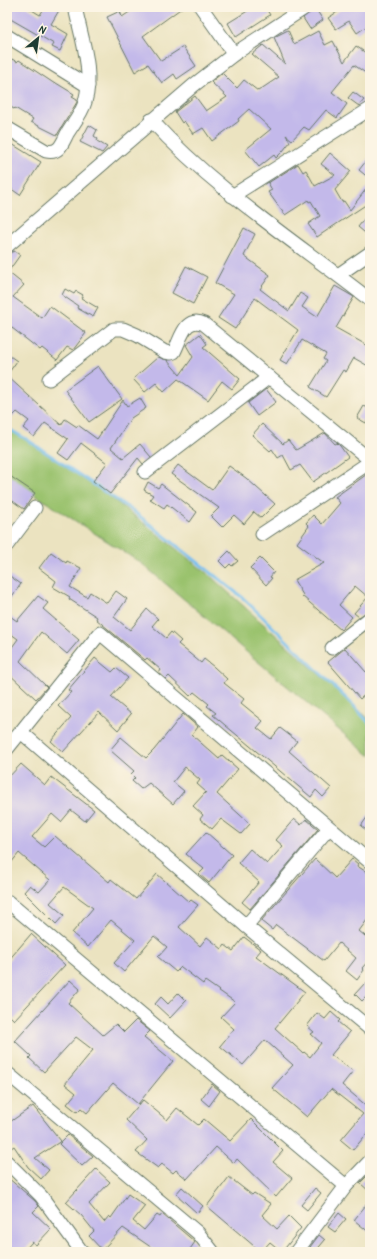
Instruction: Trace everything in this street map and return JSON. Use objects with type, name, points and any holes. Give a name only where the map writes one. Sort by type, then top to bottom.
[{"type":"street","points":[[7,128],[46,152],[52,153],[58,151],[85,103],[88,86],[88,66],[75,7]]},
{"type":"street","points":[[201,7],[234,54]]},
{"type":"street","points":[[7,245],[151,120],[234,54],[306,7]]},
{"type":"street","points":[[7,36],[88,86]]},
{"type":"street","points":[[232,196],[370,109]]},
{"type":"street","points":[[151,120],[171,142],[232,196],[370,300]]},
{"type":"street","points":[[338,275],[370,253]]},
{"type":"street","points":[[49,379],[114,329],[123,329],[165,352],[171,353],[174,352],[188,325],[192,321],[198,321],[269,377],[370,461],[262,534]]},
{"type":"street","points":[[145,472],[269,377]]},
{"type":"street","points":[[7,545],[34,508]]},
{"type":"street","points":[[332,648],[370,618]]},
{"type":"street","points":[[7,749],[100,633],[370,862]]},
{"type":"street","points":[[21,732],[246,926],[370,1028]]},
{"type":"street","points":[[246,926],[329,828]]},
{"type":"street","points":[[7,901],[346,1186]]},
{"type":"street","points":[[7,1072],[198,1233],[210,1251]]},
{"type":"street","points":[[296,1252],[346,1186],[370,1161]]},
{"type":"street","points":[[7,1162],[41,1196],[82,1252]]},
{"type":"green space","points":[[7,427],[113,499],[208,574],[370,720],[370,756],[141,563],[7,477]]},
{"type":"building","points":[[7,7],[27,7],[40,15],[45,7],[61,7],[51,24],[68,34],[60,51],[52,47],[54,44],[7,17]]},
{"type":"building","points":[[137,7],[183,7],[143,36],[161,61],[183,47],[196,66],[177,79],[174,74],[162,83],[148,64],[135,72],[107,17],[120,11],[122,17]]},
{"type":"building","points":[[254,7],[265,7],[270,15],[236,37],[228,23]]},
{"type":"building","points":[[345,7],[370,7],[370,24],[357,33],[349,21],[336,29],[328,18]]},
{"type":"building","points":[[315,8],[323,20],[310,29],[303,18]]},
{"type":"building","points":[[288,30],[294,44],[318,31],[325,45],[333,41],[344,62],[356,46],[370,56],[370,76],[354,65],[332,92],[347,104],[337,118],[326,110],[309,130],[304,127],[292,140],[286,135],[290,142],[283,151],[276,158],[274,155],[259,167],[245,150],[271,129],[249,109],[238,119],[239,121],[212,141],[203,128],[193,134],[184,121],[182,123],[175,112],[195,96],[206,111],[227,97],[211,82],[222,73],[237,88],[244,80],[258,91],[279,77],[252,54],[263,45],[285,64],[274,37]]},
{"type":"building","points":[[12,59],[17,62],[19,60],[55,84],[56,83],[74,94],[72,97],[77,100],[77,102],[57,135],[31,122],[33,119],[7,105],[7,66]]},
{"type":"building","points":[[353,92],[364,100],[359,106],[348,98]]},
{"type":"building","points":[[89,125],[97,130],[94,136],[98,139],[97,141],[107,147],[102,153],[80,142]]},
{"type":"building","points":[[7,141],[41,162],[20,195],[7,186]]},
{"type":"building","points":[[330,153],[351,171],[335,190],[342,202],[344,201],[350,210],[370,184],[370,202],[317,237],[308,224],[320,216],[311,201],[309,202],[308,200],[285,215],[268,192],[272,190],[268,183],[298,164],[303,172],[306,170],[315,186],[335,175],[321,164]]},
{"type":"building","points":[[370,156],[370,179],[359,170]]},
{"type":"building","points":[[370,212],[370,237],[358,227]]},
{"type":"building","points":[[244,228],[255,234],[244,256],[270,275],[260,289],[289,311],[300,293],[308,298],[302,307],[317,317],[335,286],[354,297],[336,328],[370,347],[370,367],[354,358],[346,372],[343,370],[326,397],[310,387],[326,361],[323,359],[326,354],[302,340],[287,364],[280,360],[298,330],[255,298],[235,329],[218,318],[234,294],[215,283]]},
{"type":"building","points":[[14,251],[20,255],[8,272],[24,285],[13,297],[42,318],[50,306],[86,333],[73,350],[67,347],[57,360],[42,348],[40,350],[7,324],[7,255]]},
{"type":"building","points":[[186,266],[207,277],[193,304],[172,293]]},
{"type":"building","points":[[65,289],[74,294],[76,291],[83,295],[81,298],[98,308],[93,317],[77,308],[78,306],[62,295]]},
{"type":"building","points":[[200,334],[207,344],[203,347],[240,379],[232,389],[222,381],[208,400],[178,379],[164,392],[156,383],[145,392],[133,379],[158,357],[167,360],[180,375],[193,357],[186,345]]},
{"type":"building","points":[[7,354],[17,361],[7,375]]},
{"type":"building","points":[[98,366],[122,399],[89,422],[65,390]]},
{"type":"building","points":[[7,376],[61,425],[65,419],[77,427],[78,425],[97,439],[123,400],[127,406],[140,398],[146,408],[131,418],[111,448],[123,458],[140,444],[151,457],[143,464],[138,458],[110,494],[93,481],[107,463],[81,443],[68,460],[58,453],[68,439],[45,423],[34,437],[23,428],[29,421],[17,412],[12,417],[7,412]]},
{"type":"building","points":[[266,389],[276,402],[257,416],[248,403]]},
{"type":"building","points":[[364,406],[370,409],[370,417],[366,423],[357,418]]},
{"type":"building","points":[[262,424],[283,444],[288,440],[296,450],[325,433],[335,444],[337,443],[340,446],[348,457],[313,482],[300,465],[291,470],[283,455],[278,458],[272,449],[270,451],[252,435]]},
{"type":"building","points":[[178,465],[212,490],[229,466],[246,478],[275,504],[261,518],[254,512],[244,524],[234,515],[222,527],[211,516],[219,508],[171,474]]},
{"type":"building","points":[[370,472],[370,610],[359,617],[354,613],[368,597],[355,586],[339,605],[352,617],[341,630],[302,596],[303,595],[294,580],[324,563],[297,543],[309,526],[306,523],[313,515],[322,524],[340,503],[335,497]]},
{"type":"building","points":[[7,474],[35,493],[24,509],[7,497]]},
{"type":"building","points":[[148,482],[158,488],[161,484],[197,512],[190,522],[167,504],[164,508],[150,499],[153,495],[144,490]]},
{"type":"building","points":[[229,551],[238,561],[232,566],[230,564],[226,568],[219,561]]},
{"type":"building","points":[[51,552],[66,563],[67,561],[81,568],[70,587],[87,597],[90,592],[107,603],[116,591],[127,599],[114,617],[130,630],[147,609],[158,619],[152,626],[166,638],[171,632],[181,641],[178,644],[201,663],[204,659],[227,679],[224,683],[244,699],[241,703],[263,721],[257,728],[271,739],[280,728],[297,741],[289,751],[331,788],[323,797],[316,790],[311,797],[213,715],[216,713],[207,706],[209,704],[194,692],[190,696],[169,676],[166,679],[159,673],[161,670],[147,658],[145,660],[96,619],[97,617],[69,599],[70,597],[53,587],[56,581],[39,568]]},
{"type":"building","points":[[260,558],[274,572],[270,577],[272,578],[266,585],[250,568]]},
{"type":"building","points":[[7,574],[21,584],[7,603]]},
{"type":"building","points":[[38,596],[48,603],[43,609],[79,640],[67,654],[41,632],[20,661],[47,687],[36,699],[7,672],[7,654],[18,639],[7,631],[7,614],[17,621]]},
{"type":"building","points":[[345,648],[366,672],[370,669],[370,690],[360,699],[328,662]]},
{"type":"building","points":[[95,658],[112,672],[116,668],[128,678],[111,697],[131,714],[118,730],[99,712],[63,752],[51,741],[71,718],[58,706],[71,692],[68,690]]},
{"type":"building","points":[[183,714],[198,727],[192,735],[219,759],[222,755],[238,769],[217,794],[250,824],[241,834],[221,819],[212,829],[200,819],[203,815],[193,806],[206,792],[197,784],[200,780],[185,767],[173,782],[184,791],[173,804],[149,783],[141,789],[132,781],[135,778],[131,774],[134,771],[110,750],[121,737],[146,758]]},
{"type":"building","points":[[21,764],[45,785],[51,777],[94,810],[85,821],[71,810],[61,822],[52,814],[32,837],[44,847],[55,836],[109,882],[111,879],[136,899],[157,874],[189,902],[191,900],[198,905],[179,927],[200,946],[207,937],[222,949],[225,945],[233,951],[244,937],[261,950],[256,956],[305,992],[275,1028],[303,1053],[304,1052],[310,1057],[321,1043],[311,1034],[314,1032],[307,1026],[317,1013],[325,1019],[331,1012],[340,1020],[338,1022],[350,1032],[331,1055],[353,1071],[342,1085],[369,1108],[370,1107],[370,1130],[353,1150],[341,1140],[363,1114],[331,1089],[307,1117],[272,1088],[293,1065],[265,1040],[243,1065],[220,1046],[234,1029],[221,1017],[235,1002],[205,981],[203,984],[181,967],[176,972],[158,957],[167,947],[154,936],[124,972],[114,963],[135,940],[111,920],[88,947],[72,933],[93,908],[64,887],[50,903],[64,915],[56,924],[24,892],[30,885],[39,892],[50,880],[19,853],[7,868],[7,779]]},
{"type":"building","points":[[370,813],[370,833],[361,826]]},
{"type":"building","points":[[294,819],[301,825],[306,819],[318,829],[250,909],[242,902],[259,882],[238,863],[250,849],[267,864],[283,846],[276,840]]},
{"type":"building","points":[[206,832],[232,855],[209,883],[199,874],[204,869],[186,854]]},
{"type":"building","points":[[315,859],[335,878],[352,859],[358,864],[357,866],[370,874],[370,916],[359,931],[370,940],[370,959],[362,968],[364,970],[357,980],[346,971],[356,958],[339,943],[324,961],[276,925],[272,930],[261,921]]},
{"type":"building","points":[[31,934],[65,965],[14,1020],[7,1013],[7,962]]},
{"type":"building","points":[[70,980],[80,989],[68,1003],[103,1035],[116,1024],[124,1032],[136,1020],[150,1031],[144,1037],[173,1061],[138,1104],[113,1083],[87,1113],[81,1108],[77,1112],[67,1104],[76,1093],[65,1084],[93,1050],[76,1037],[44,1072],[29,1058],[31,1056],[15,1041]]},
{"type":"building","points":[[365,983],[370,987],[370,993],[362,1001],[355,994]]},
{"type":"building","points":[[178,993],[186,1001],[170,1018],[155,1004],[161,997],[168,1004]]},
{"type":"building","points":[[212,1084],[220,1091],[209,1106],[201,1099]]},
{"type":"building","points":[[143,1100],[167,1120],[177,1108],[198,1125],[204,1119],[230,1141],[251,1119],[283,1151],[273,1162],[292,1178],[276,1197],[237,1159],[234,1163],[216,1147],[187,1179],[176,1170],[173,1173],[162,1164],[158,1168],[136,1152],[147,1140],[126,1120]]},
{"type":"building","points":[[33,1106],[61,1141],[35,1158],[49,1170],[41,1179],[28,1167],[14,1146],[7,1151],[7,1124]]},
{"type":"building","points":[[68,1135],[93,1156],[82,1166],[59,1144]]},
{"type":"building","points":[[96,1169],[110,1182],[89,1204],[104,1222],[109,1216],[111,1218],[128,1194],[145,1206],[133,1221],[144,1230],[157,1215],[160,1217],[162,1214],[195,1242],[188,1252],[158,1252],[123,1228],[102,1250],[89,1236],[94,1231],[81,1215],[66,1202]]},
{"type":"building","points":[[370,1173],[370,1192],[360,1183]]},
{"type":"building","points":[[7,1177],[35,1201],[39,1206],[33,1212],[51,1229],[36,1245],[32,1242],[23,1252],[7,1252]]},
{"type":"building","points":[[229,1177],[252,1195],[254,1193],[271,1204],[262,1215],[277,1229],[289,1216],[301,1228],[282,1252],[270,1242],[261,1252],[207,1206]]},
{"type":"building","points":[[182,1187],[203,1206],[197,1213],[176,1194]]},
{"type":"building","points":[[315,1188],[321,1193],[307,1210],[301,1205]]},
{"type":"building","points":[[370,1200],[370,1233],[354,1220]]},
{"type":"building","points":[[339,1213],[346,1219],[335,1232],[328,1227]]},
{"type":"building","points":[[319,1235],[325,1240],[315,1252],[310,1247]]},
{"type":"waterway","points":[[7,428],[26,439],[133,511],[243,598],[354,706],[370,724]]}]
